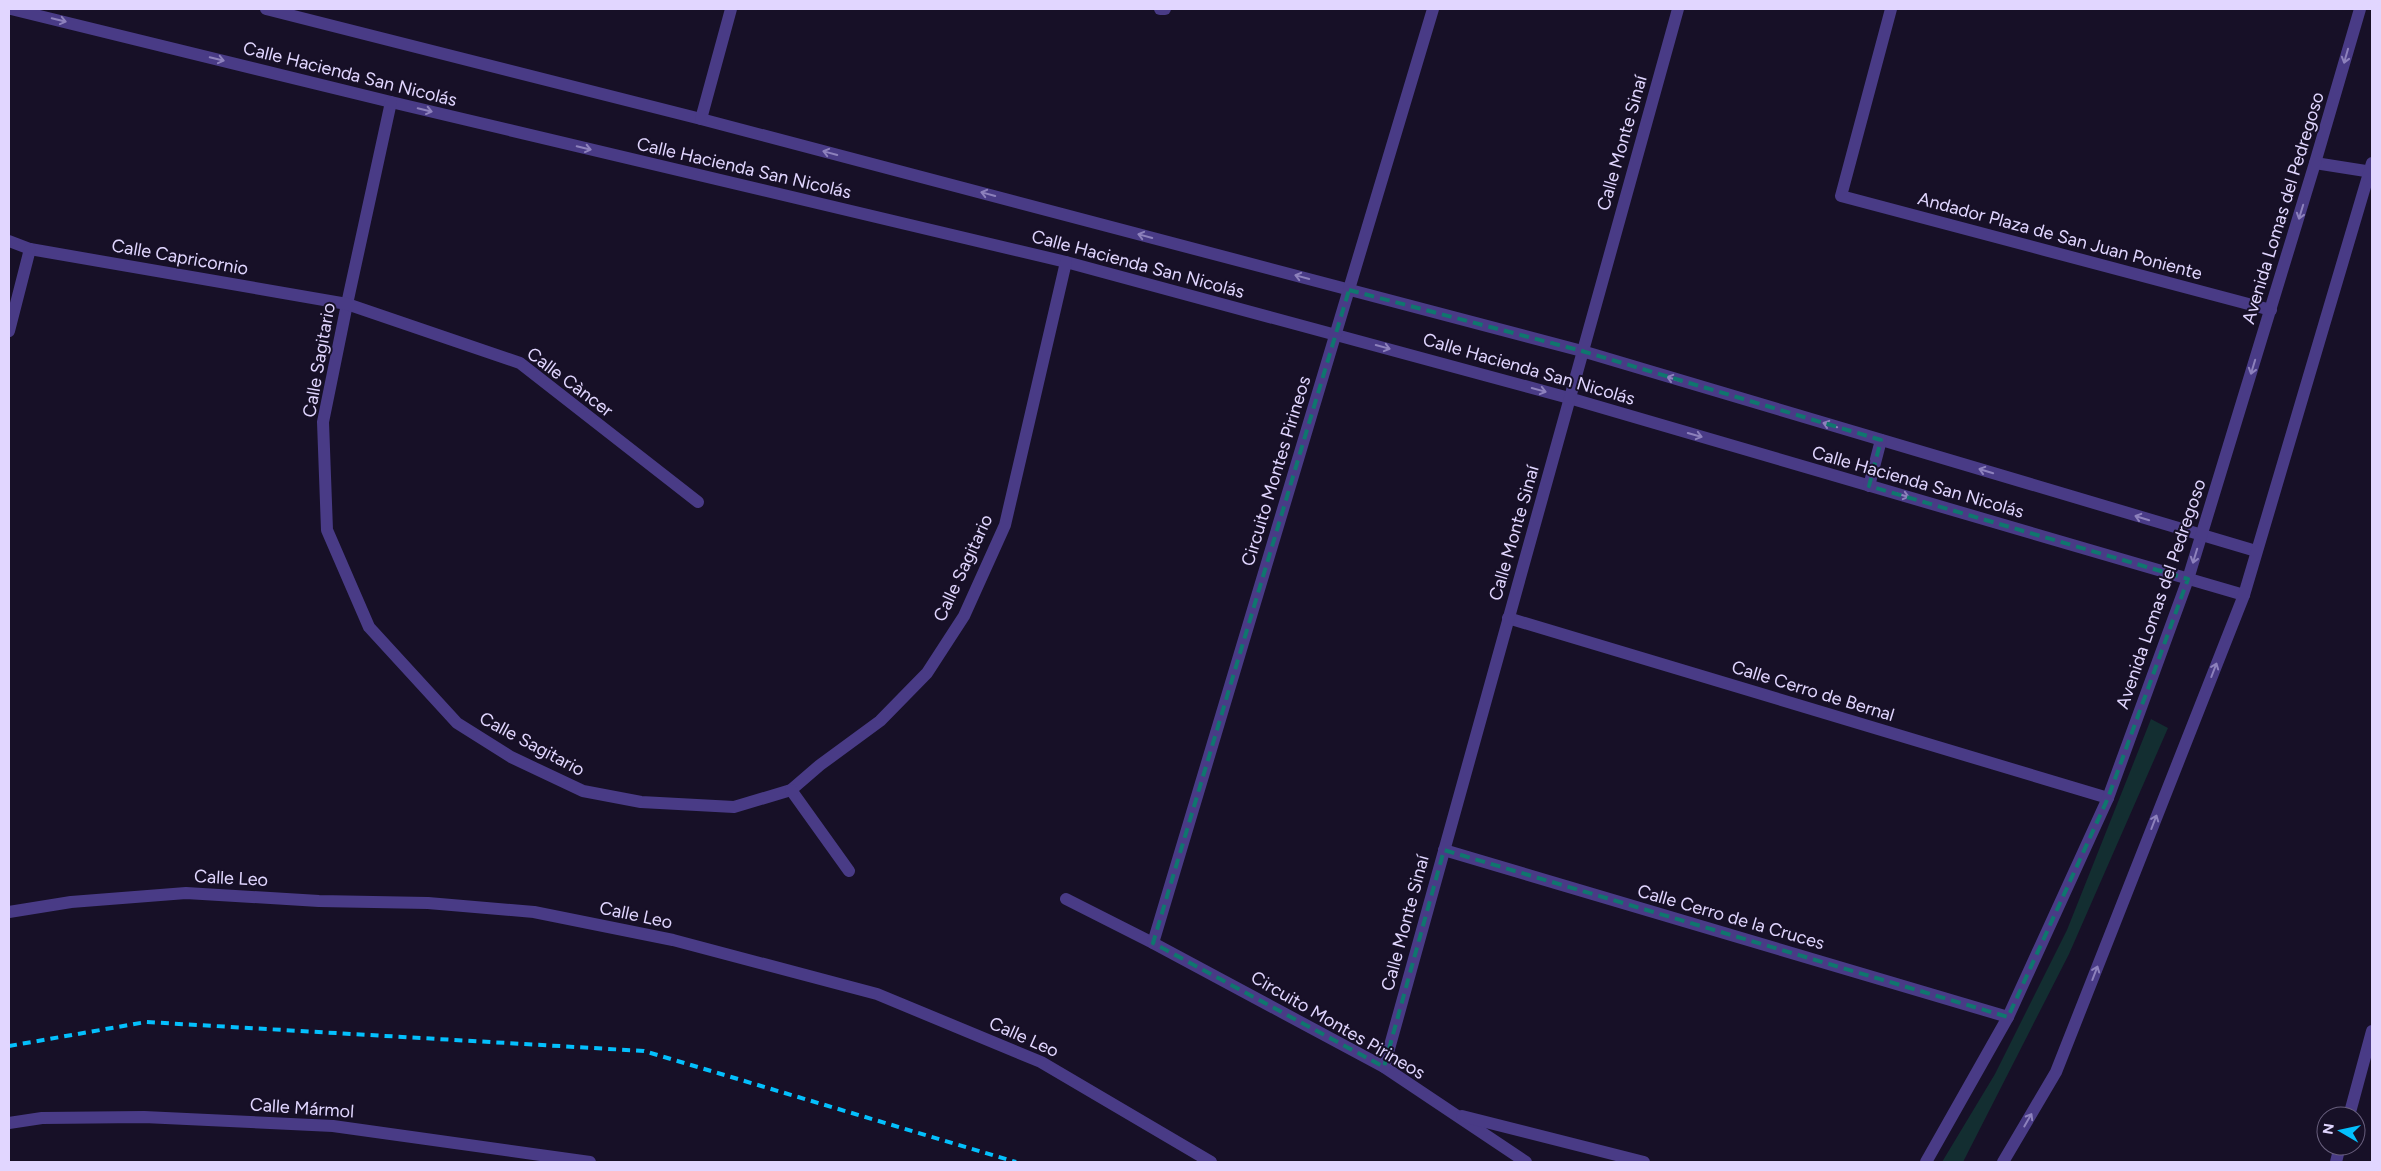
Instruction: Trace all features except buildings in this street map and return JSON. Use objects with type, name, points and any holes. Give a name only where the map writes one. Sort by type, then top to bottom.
[{"type":"street","name":"Calle Hacienda San Nicolás","points":[[12,9],[391,102],[1066,262],[1569,398],[2244,595]]},
{"type":"street","name":"Calle Hacienda San Nicolás","points":[[266,9],[701,119],[1582,351],[2256,551]]},
{"type":"street","points":[[701,119],[731,9]]},
{"type":"street","points":[[1160,9],[1165,9]]},
{"type":"street","name":"Circuito Montes Pirineos","points":[[1153,943],[1433,9]]},
{"type":"street","name":"Calle Monte Sinaí","points":[[1384,1067],[1678,9]]},
{"type":"street","name":"Andador Plaza de San Juan Poniente","points":[[1891,9],[1841,196],[2271,310]]},
{"type":"street","name":"Avenida Lomas del Pedregoso","points":[[1926,1162],[2008,1017],[2108,798],[2202,536],[2360,9]]},
{"type":"street","name":"Calle Sagitario","points":[[391,102],[323,422],[327,530],[369,627],[457,723],[511,757],[583,791],[641,802],[734,807],[791,790],[820,765],[880,721],[927,673],[964,616],[1005,525],[1066,262]]},
{"type":"street","points":[[2003,1162],[2056,1072],[2244,595],[2371,169],[2315,163]]},
{"type":"street","name":"Calle Capricornio","points":[[9,241],[30,249],[347,304]]},
{"type":"street","points":[[9,331],[30,249]]},
{"type":"street","name":"Calle Càncer","points":[[347,304],[520,363],[698,502]]},
{"type":"street","points":[[1869,486],[1881,440]]},
{"type":"street","name":"Calle Cerro de Bernal","points":[[1508,618],[2108,798]]},
{"type":"street","points":[[791,790],[849,871]]},
{"type":"street","name":"Calle Cerro de la Cruces","points":[[1444,850],[2008,1017]]},
{"type":"street","name":"Calle Leo","points":[[9,912],[72,902],[186,893],[319,901],[428,904],[534,912],[654,936],[877,994],[1041,1062],[1211,1162]]},
{"type":"street","name":"Circuito Montes Pirineos","points":[[1066,899],[1153,943],[1384,1067],[1526,1162]]},
{"type":"street","points":[[2352,1106],[2372,1031]]},
{"type":"street","points":[[1453,1114],[1644,1162]]},
{"type":"street","name":"Calle Mármol","points":[[9,1123],[42,1118],[144,1117],[333,1126],[590,1162]]},
{"type":"highlighted area","points":[[1349,290],[1582,351],[1881,440],[1869,486],[2188,579],[2108,798],[2008,1017],[1444,850],[1384,1067],[1153,943]]},
{"type":"green space","points":[[2151,719],[2168,728],[2069,954],[1963,1162],[1942,1162],[1995,1074],[2067,930]]},
{"type":"railway","points":[[9,1046],[146,1022],[644,1051],[1016,1162]]}]
